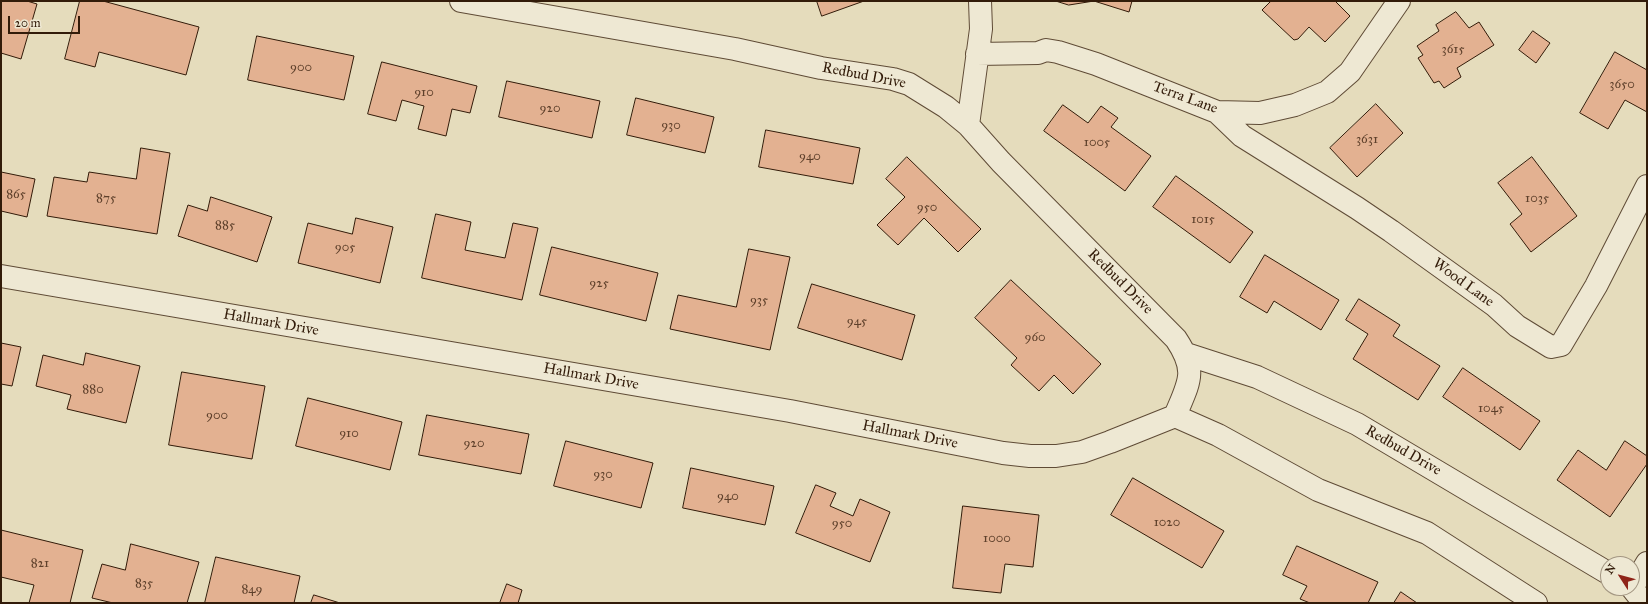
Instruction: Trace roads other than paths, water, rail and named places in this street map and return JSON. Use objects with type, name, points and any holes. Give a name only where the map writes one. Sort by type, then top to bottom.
[{"type":"street","name":"Redbud Drive","points":[[461,1],[735,49],[820,68],[893,79],[909,84],[923,92],[946,107],[968,125],[1001,162],[1176,339],[1186,354],[1190,370],[1187,386],[1175,416]]},
{"type":"street","points":[[968,125],[981,29],[980,1]]},
{"type":"street","name":"Terra Lane","points":[[977,54],[1038,53],[1046,50],[1058,52],[1096,64],[1217,112],[1260,113],[1295,105],[1327,92],[1350,72],[1399,1]]},
{"type":"street","name":"Wood Lane","points":[[1217,112],[1242,136],[1357,208],[1494,305],[1517,326],[1551,347],[1561,345],[1596,286],[1647,186]]},
{"type":"street","name":"Hallmark Drive","points":[[1,276],[790,411],[1010,454],[1056,456],[1082,452],[1175,416]]},
{"type":"street","name":"Redbud Drive","points":[[1186,354],[1257,378],[1357,424],[1600,568]]},
{"type":"street","points":[[1175,416],[1218,435],[1318,490],[1427,533],[1536,603]]},
{"type":"street","points":[[1640,575],[1647,563]]}]
